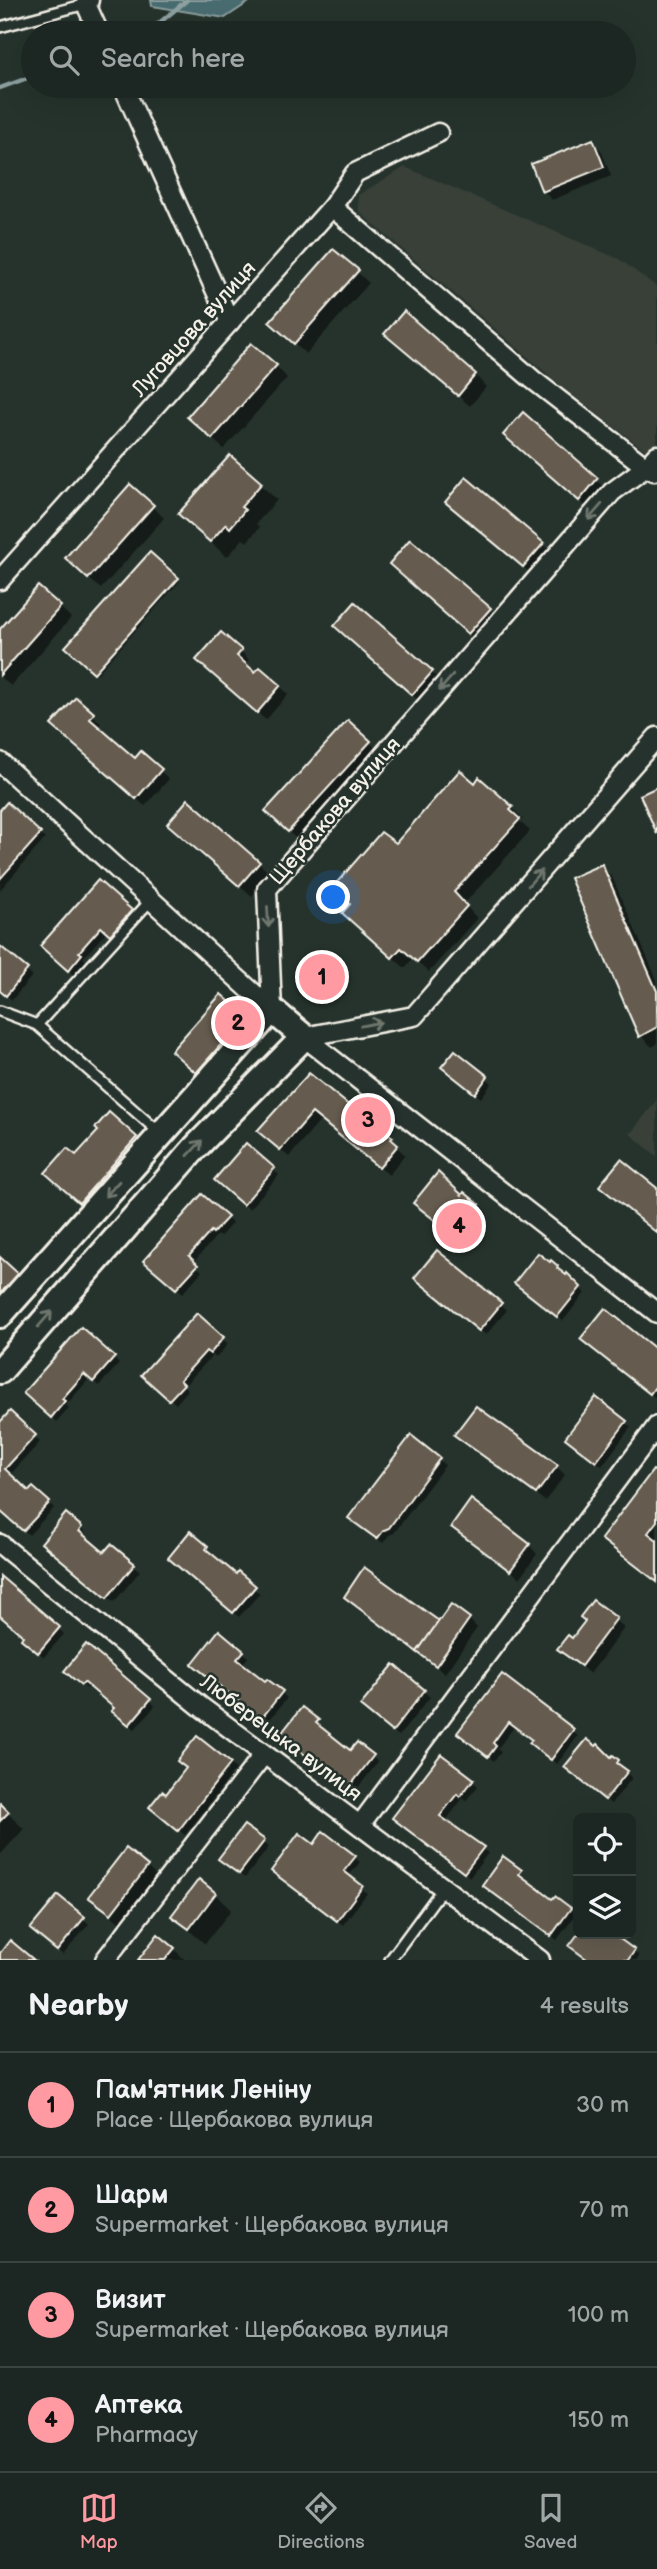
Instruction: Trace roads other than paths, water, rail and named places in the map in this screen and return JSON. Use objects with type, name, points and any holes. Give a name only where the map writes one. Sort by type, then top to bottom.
[{"type":"street","points":[[87,2],[94,21]]},
{"type":"street","points":[[128,98],[230,322]]},
{"type":"street","name":"Луговцова вулиця","points":[[0,580],[332,207],[355,173],[438,133]]},
{"type":"street","points":[[332,207],[532,379],[653,465]]},
{"type":"street","name":"Щербакова вулиця","points":[[272,1010],[267,889],[612,492],[653,465]]},
{"type":"street","points":[[0,1371],[195,1147],[304,1037],[414,1016],[657,737]]},
{"type":"street","points":[[0,762],[304,1037],[657,1313]]},
{"type":"street","points":[[0,1315],[272,1010]]},
{"type":"street","points":[[359,1825],[657,1426]]},
{"type":"street","name":"Люберецька вулиця","points":[[0,1544],[200,1706],[540,1960]]},
{"type":"street","points":[[105,1960],[264,1754]]},
{"type":"lane","points":[[0,27],[87,2]]},
{"type":"lane","points":[[37,1025],[151,900]]},
{"type":"lane","points":[[0,1011],[37,1025],[161,1134]]},
{"type":"lane","points":[[390,1960],[443,1888]]},
{"type":"water","points":[[151,0],[252,0],[225,18],[152,6]]},
{"type":"waterway","points":[[162,21],[187,0]]},
{"type":"waterway","points":[[0,88],[21,80]]},
{"type":"place","name":"Пам'ятник Леніну","points":[[322,977]]},
{"type":"place","name":"Шарм","points":[[238,1023]]},
{"type":"place","name":"Визит","points":[[368,1120]]},
{"type":"place","name":"Аптека","points":[[459,1226]]}]
